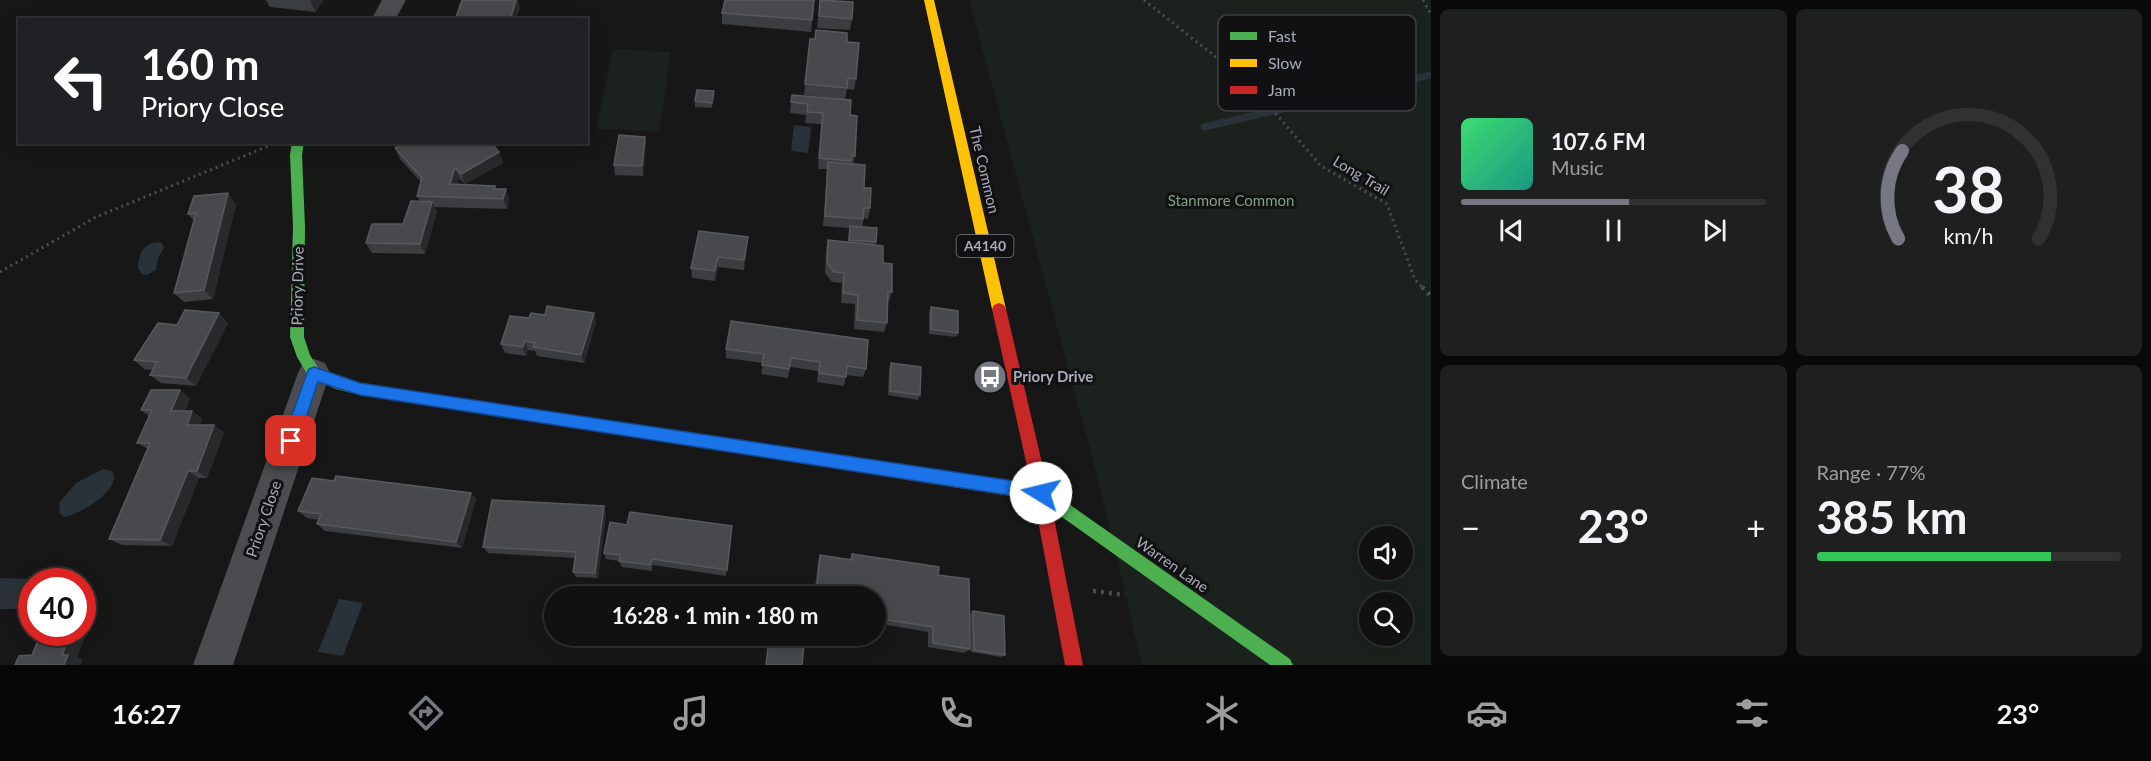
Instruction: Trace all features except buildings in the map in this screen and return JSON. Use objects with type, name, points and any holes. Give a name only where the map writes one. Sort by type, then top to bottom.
[{"type":"street","points":[[383,18],[394,0]]},
{"type":"street","name":"The Common","points":[[929,0],[1041,493],[1074,665]]},
{"type":"street","name":"Priory Drive","points":[[298,144],[297,337],[304,357],[314,373]]},
{"type":"street","points":[[314,373],[336,383],[360,389],[1041,493]]},
{"type":"street","name":"Priory Close","points":[[213,665],[314,373]]},
{"type":"street","name":"Warren Lane","points":[[1041,493],[1284,665]]},
{"type":"path","name":"Long Trail","points":[[1144,0],[1218,59]]},
{"type":"path","points":[[1423,0],[1431,14]]},
{"type":"path","name":"Long Trail","points":[[1273,111],[1321,166],[1387,204],[1415,280],[1431,296]]},
{"type":"path","points":[[0,272],[96,217],[272,144]]},
{"type":"green space","name":"Stanmore Common","points":[[969,0],[1431,0],[1431,665],[1142,665],[1097,475]]},
{"type":"green space","points":[[613,49],[671,52],[659,132],[596,129]]},
{"type":"shaded area","points":[[794,125],[811,127],[808,153],[791,151]]},
{"type":"shaded area","points":[[158,242],[162,243],[164,248],[158,258],[156,270],[147,275],[142,274],[138,269],[142,251],[145,247]]},
{"type":"shaded area","points":[[103,469],[112,471],[114,478],[106,493],[72,515],[65,517],[60,514],[59,503],[76,483]]},
{"type":"shaded area","points":[[0,578],[18,578],[18,609],[0,609]]},
{"type":"shaded area","points":[[339,599],[363,603],[343,656],[318,652]]},
{"type":"waterway","points":[[1416,78],[1431,75]]},
{"type":"waterway","points":[[1204,127],[1274,111]]},
{"type":"traffic: fast","points":[[298,144],[297,337],[304,357],[314,373],[336,383],[360,389],[531,415]]},
{"type":"traffic: fast","points":[[933,477],[1041,493],[1284,665]]},
{"type":"traffic: slow","points":[[929,0],[999,309]]},
{"type":"traffic: jam","points":[[999,309],[1041,493],[1074,665]]},
{"type":"traffic: jam","points":[[531,415],[933,477]]},
{"type":"place","name":"Priory Drive","points":[[990,377]]},
{"type":"route","points":[[291,441],[314,373],[336,383],[360,389],[1041,493]]}]
